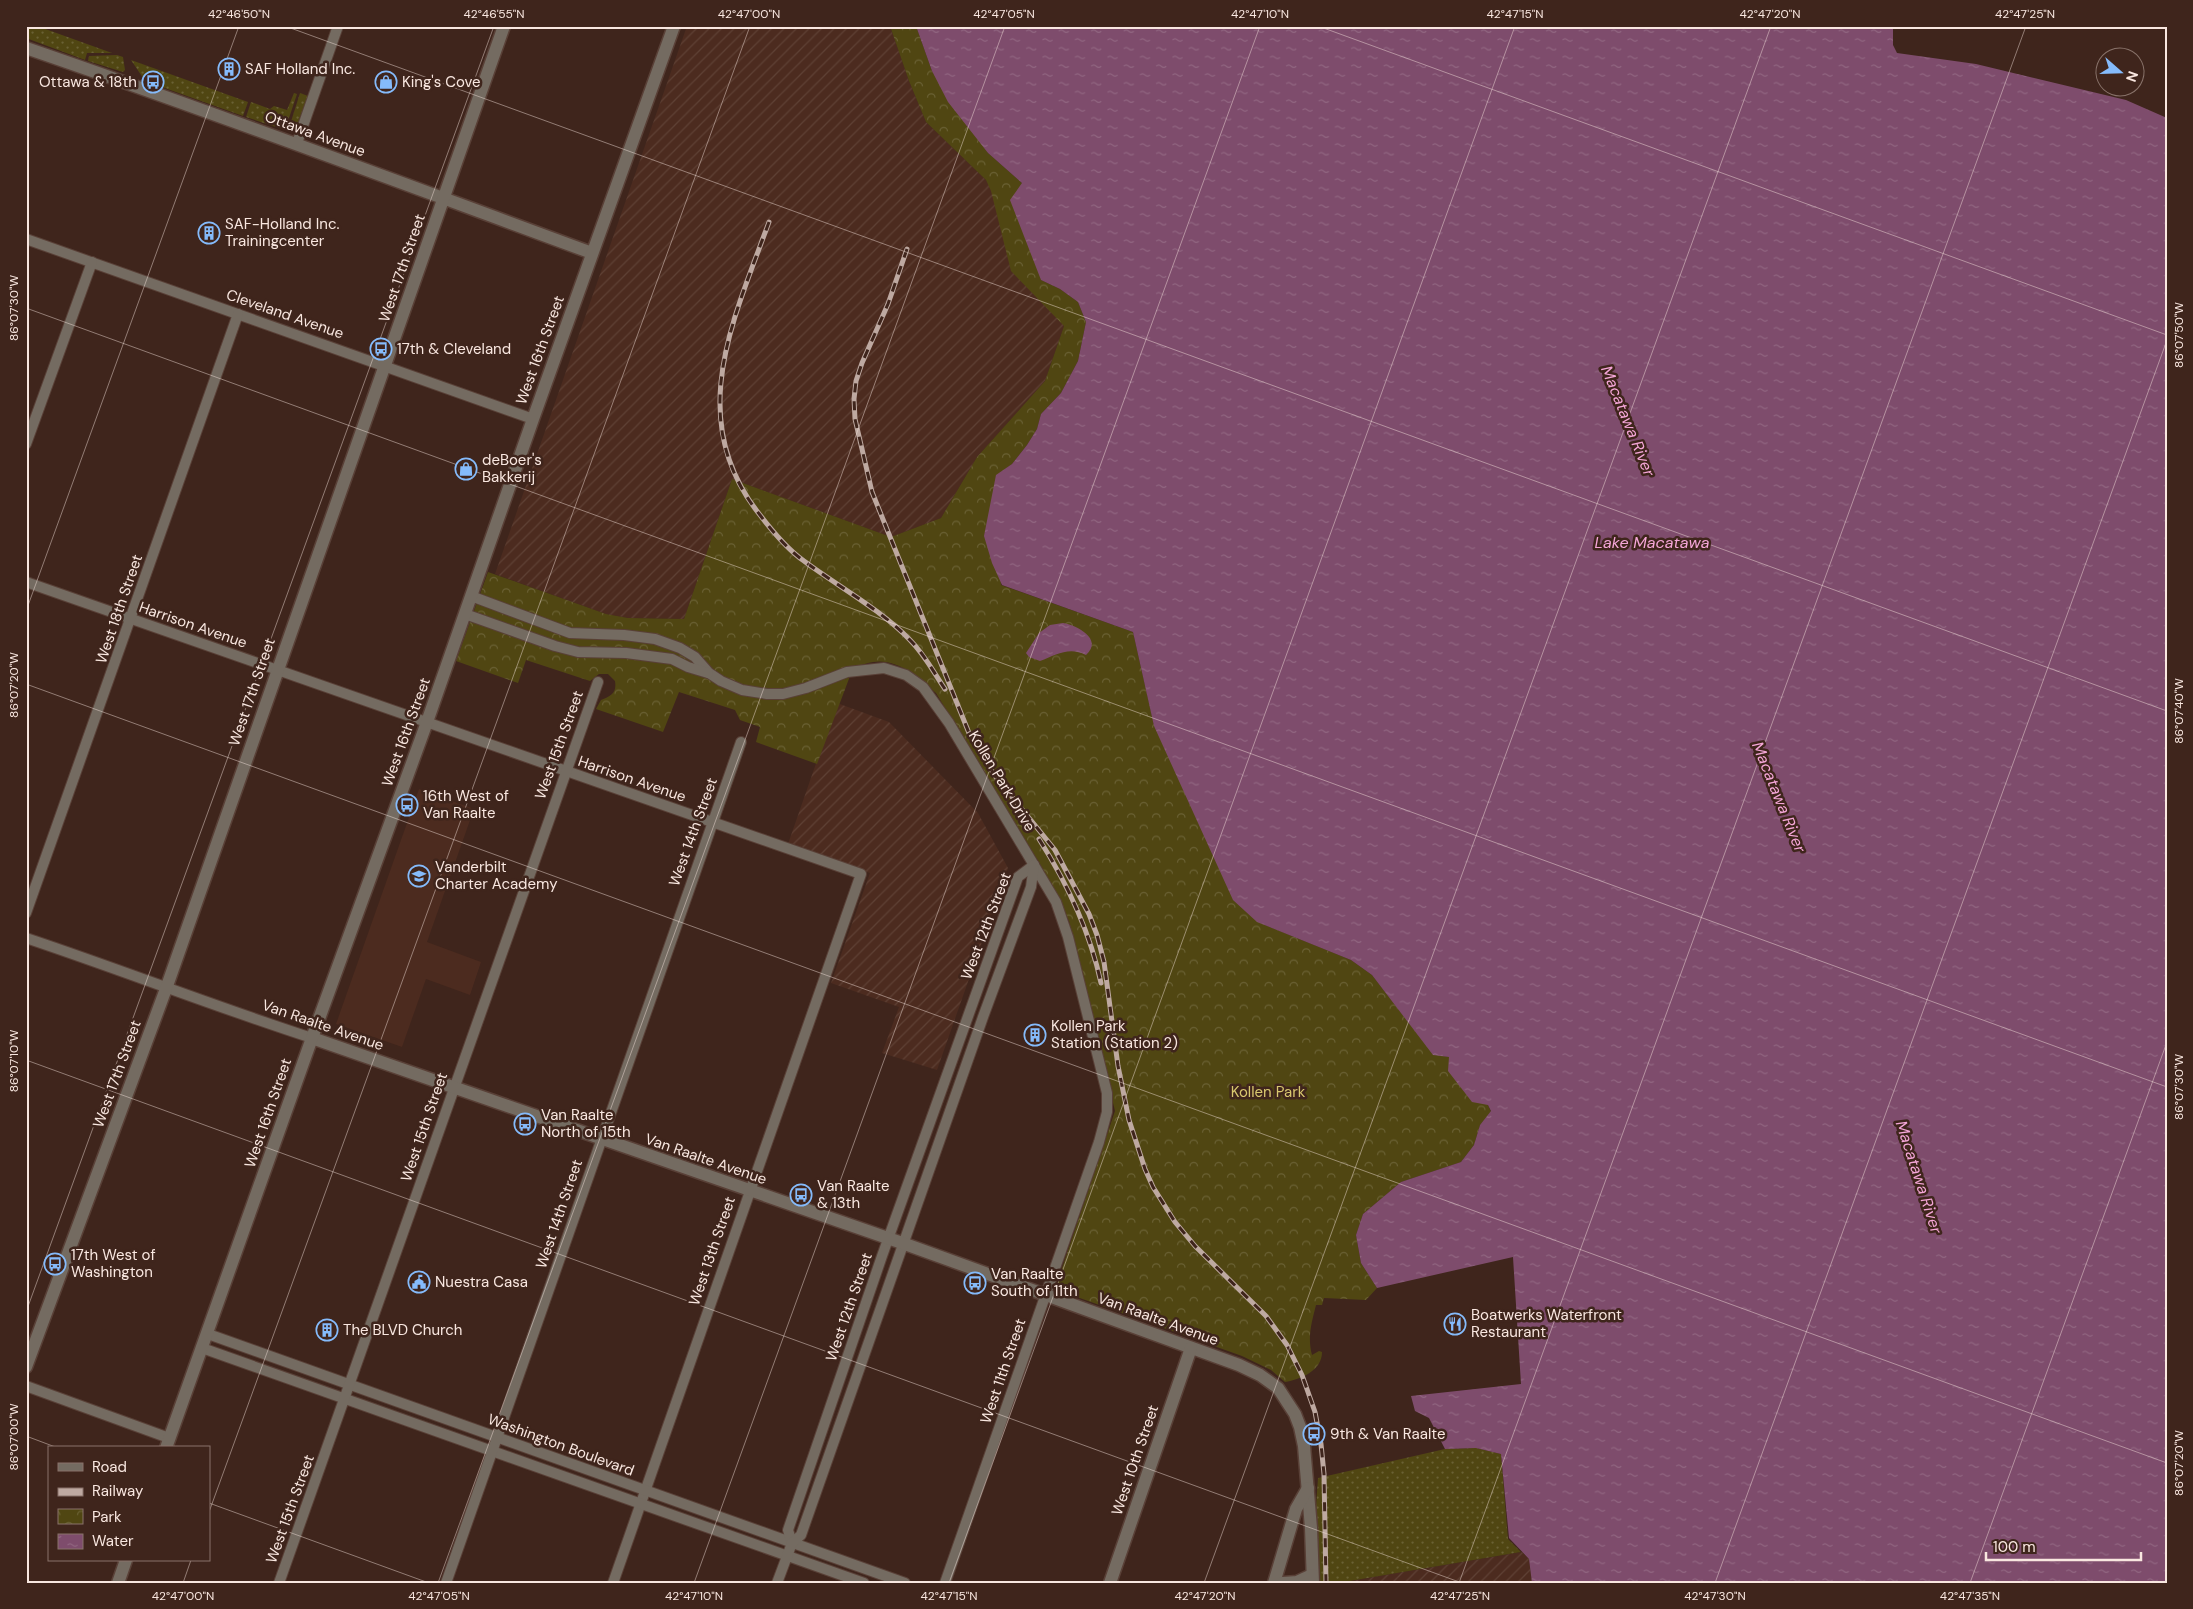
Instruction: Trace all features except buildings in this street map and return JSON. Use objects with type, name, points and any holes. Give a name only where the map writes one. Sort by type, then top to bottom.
[{"type":"street","points":[[297,143],[338,26]]},
{"type":"street","name":"West 17th Street","points":[[26,1367],[166,986],[386,366],[442,199],[504,26]]},
{"type":"street","name":"West 16th Street","points":[[168,1443],[674,26]]},
{"type":"street","name":"Ottawa Avenue","points":[[26,48],[297,143],[442,199],[592,253]]},
{"type":"street","name":"Cleveland Avenue","points":[[26,239],[533,419]]},
{"type":"street","points":[[26,444],[92,262]]},
{"type":"street","name":"West 18th Street","points":[[26,913],[238,314]]},
{"type":"street","name":"Harrison Avenue","points":[[26,582],[861,874]]},
{"type":"street","name":"Kollen Park Drive","points":[[471,596],[570,633],[624,635],[655,639],[680,648],[695,657],[709,673],[721,681],[742,690],[767,694],[783,694],[806,688],[847,672],[884,668],[906,675],[923,687],[949,723],[1056,902],[1068,937],[1107,1093],[1107,1112]]},
{"type":"street","name":"Kollen Park Drive","points":[[465,614],[555,646],[578,652],[626,653],[672,660],[709,673]]},
{"type":"street","name":"West 15th Street","points":[[279,1583],[598,682]]},
{"type":"street","name":"West 14th Street","points":[[446,1583],[741,742]]},
{"type":"street","name":"West 12th Street","points":[[792,1543],[788,1530],[888,1239],[1018,877],[1034,865]]},
{"type":"street","name":"West 12th Street","points":[[777,1583],[792,1543],[801,1535],[905,1244],[983,1017],[1031,888],[1034,865]]},
{"type":"street","name":"West 13th Street","points":[[613,1583],[748,1191],[861,874]]},
{"type":"street","name":"Van Raalte Avenue","points":[[26,938],[166,986],[235,1013],[905,1244],[1260,1375],[1278,1388],[1298,1420],[1304,1446],[1308,1488]]},
{"type":"street","name":"West 11th Street","points":[[945,1583],[1099,1142],[1107,1112]]},
{"type":"street","name":"Washington Boulevard","points":[[208,1334],[905,1583]]},
{"type":"street","name":"Washington Boulevard","points":[[202,1348],[864,1583]]},
{"type":"street","name":"West 10th Street","points":[[1110,1583],[1191,1348]]},
{"type":"street","points":[[26,1386],[168,1443]]},
{"type":"street","points":[[1283,1583],[1312,1579],[1308,1488]]},
{"type":"street","points":[[1274,1583],[1296,1509],[1308,1488]]},
{"type":"street","points":[[118,1583],[125,1562]]},
{"type":"shaded area","points":[[687,26],[890,26],[909,81],[926,122],[986,180],[1064,326],[1045,381],[977,457],[941,518],[891,537],[732,479],[684,619],[628,618],[606,614],[495,574]]},
{"type":"shaded area","points":[[837,703],[889,722],[978,813],[1008,868],[937,1070],[882,1053],[899,1007],[831,983],[870,873],[788,844]]},
{"type":"shaded area","name":"Vanderbilt Charter Academy","points":[[419,789],[474,809],[427,942],[481,962],[470,995],[426,979],[402,1047],[336,1024]]},
{"type":"shaded area","points":[[1522,1552],[1529,1559],[1532,1583],[1338,1583]]},
{"type":"green space","points":[[26,26],[37,26],[112,53],[87,53],[85,60],[26,38]]},
{"type":"green space","name":"Kollen Park","points":[[890,26],[916,26],[932,71],[988,153],[1022,183],[1041,280],[1060,289],[1078,302],[1086,322],[1078,361],[1061,393],[1041,414],[1037,429],[1027,445],[1012,464],[996,476],[1001,585],[1133,632],[1154,725],[1265,925],[1351,960],[1372,975],[1433,1054],[1449,1057],[1488,1105],[1491,1112],[1480,1125],[1474,1145],[1461,1162],[1401,1182],[1363,1214],[1356,1235],[1361,1263],[1377,1288],[1366,1300],[1324,1298],[1322,1305],[1316,1305],[1310,1342],[1312,1355],[1319,1351],[1322,1352],[1321,1359],[1310,1373],[1291,1381],[1285,1382],[1271,1370],[1242,1356],[1063,1292],[1058,1288],[1058,1280],[1115,1111],[1069,921],[1040,864],[936,693],[930,687],[908,670],[891,663],[873,662],[853,668],[817,764],[756,742],[760,727],[740,720],[735,710],[679,692],[663,732],[596,709],[601,700],[614,691],[615,681],[608,674],[599,674],[590,681],[526,660],[518,683],[456,661],[488,572],[606,614],[628,618],[684,619],[732,479],[891,537],[941,518],[977,457],[1045,381],[1064,326],[1011,271],[991,191],[986,180],[926,122],[909,81]]},
{"type":"green space","points":[[117,55],[123,57],[125,70],[123,72],[88,61],[89,56]]},
{"type":"green space","points":[[131,60],[248,102],[243,116],[145,81]]},
{"type":"green space","points":[[294,93],[297,94],[285,130],[246,117],[251,102],[270,109],[274,106],[287,110]]},
{"type":"green space","points":[[300,93],[308,96],[297,125],[289,128]]},
{"type":"green space","points":[[1476,1448],[1501,1454],[1508,1539],[1521,1552],[1338,1583],[1319,1583],[1315,1520],[1318,1478],[1445,1449]]},
{"type":"water","name":"Lake Macatawa","points":[[916,26],[1893,26],[1893,45],[1897,53],[1976,64],[2096,93],[2096,98],[2126,100],[2167,118],[2167,1583],[1532,1583],[1529,1559],[1509,1538],[1501,1454],[1476,1448],[1445,1449],[1429,1418],[1415,1411],[1411,1396],[1521,1384],[1513,1257],[1377,1288],[1361,1263],[1356,1235],[1363,1214],[1401,1182],[1461,1162],[1474,1145],[1480,1125],[1491,1111],[1488,1105],[1472,1102],[1448,1071],[1449,1057],[1433,1055],[1372,975],[1351,960],[1257,922],[1233,900],[1154,726],[1133,632],[1002,585],[992,563],[984,536],[996,475],[1012,464],[1037,429],[1041,414],[1061,393],[1078,361],[1086,322],[1078,302],[1060,289],[1041,280],[1010,200],[1022,183],[988,153],[948,102],[932,71]]},
{"type":"water","points":[[1063,623],[1081,630],[1090,638],[1091,649],[1086,655],[1080,652],[1068,651],[1040,661],[1029,657],[1026,653],[1039,633],[1050,625]]},
{"type":"railway","points":[[769,222],[730,333],[722,370],[720,407],[724,443],[737,479],[760,515],[786,546],[804,561],[886,618],[920,652],[945,689]]},
{"type":"railway","points":[[907,249],[888,304],[856,381],[854,399],[855,419],[872,492],[969,733],[995,776],[1055,850],[1089,914],[1104,962],[1118,1066],[1129,1120],[1153,1187],[1175,1222],[1195,1246],[1266,1316],[1287,1345],[1302,1375],[1315,1412],[1321,1444],[1324,1474],[1326,1583]]},
{"type":"railway","points":[[1039,839],[1059,873],[1076,908],[1091,945],[1101,983]]},
{"type":"place","name":"SAF Holland Inc.","points":[[229,69]]},
{"type":"place","name":"Ottawa & 18th","points":[[153,82]]},
{"type":"place","name":"King's Cove","points":[[386,82]]},
{"type":"place","name":"SAF-Holland Inc. Trainingcenter","points":[[209,233]]},
{"type":"place","name":"17th & Cleveland","points":[[381,349]]},
{"type":"place","name":"deBoer's Bakkerij","points":[[466,469]]},
{"type":"place","name":"16th West of Van Raalte","points":[[407,805]]},
{"type":"place","name":"Vanderbilt Charter Academy","points":[[419,876]]},
{"type":"place","name":"Kollen Park Station (Station 2)","points":[[1035,1035]]},
{"type":"place","name":"Van Raalte North of 15th","points":[[525,1124]]},
{"type":"place","name":"Van Raalte & 13th","points":[[801,1195]]},
{"type":"place","name":"17th West of Washington","points":[[55,1264]]},
{"type":"place","name":"Nuestra Casa","points":[[419,1282]]},
{"type":"place","name":"Van Raalte South of 11th","points":[[975,1283]]},
{"type":"place","name":"Boatwerks Waterfront Restaurant","points":[[1455,1324]]},
{"type":"place","name":"The BLVD Church","points":[[327,1330]]},
{"type":"place","name":"9th & Van Raalte","points":[[1314,1434]]},
{"type":"water label","name":"Macatawa River","points":[[1628,421]]},
{"type":"water label","name":"Macatawa River","points":[[1779,797]]},
{"type":"water label","name":"Macatawa River","points":[[1919,1177]]}]
